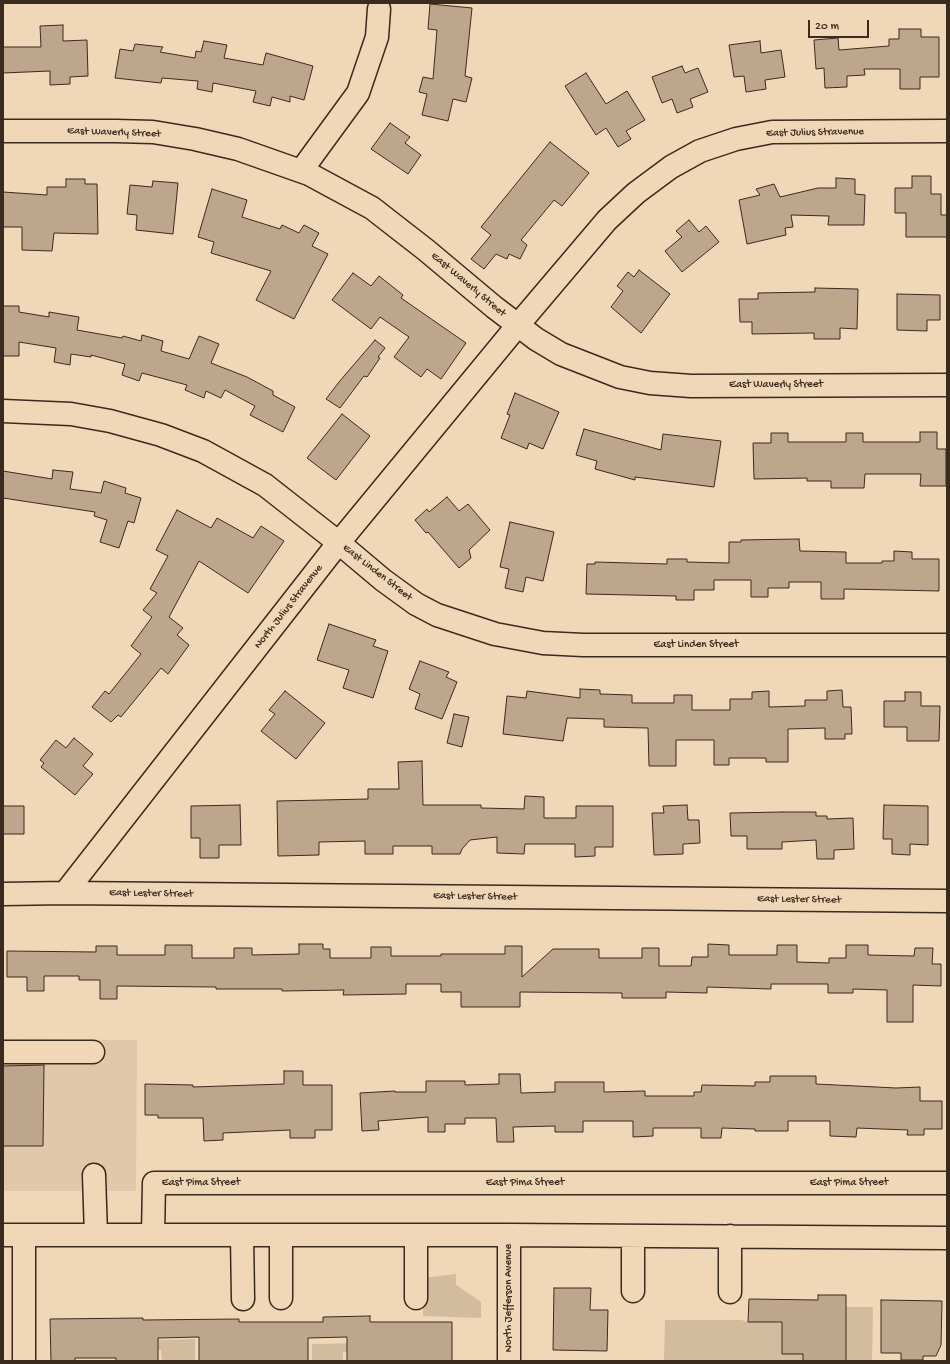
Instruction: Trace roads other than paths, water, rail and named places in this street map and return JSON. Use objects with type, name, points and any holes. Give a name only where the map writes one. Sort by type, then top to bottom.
[{"type":"street","points":[[301,171],[358,93],[377,37],[380,9]]},
{"type":"street","name":"East Waverly Street","points":[[3,131],[153,132],[195,139],[238,149],[301,171],[344,192],[372,208],[536,339],[561,354],[620,377],[650,383],[691,386],[947,385]]},
{"type":"street","name":"East Julius Stravenue","points":[[518,325],[607,220],[636,193],[671,167],[700,151],[736,138],[772,132],[947,131]]},
{"type":"street","name":"North Julius Stravenue","points":[[65,893],[339,543],[518,325]]},
{"type":"street","name":"East Linden Street","points":[[3,411],[71,414],[110,421],[161,435],[203,451],[265,484],[383,580],[416,604],[437,615],[495,634],[543,643],[583,645],[947,645]]},
{"type":"street","name":"East Lester Street","points":[[3,894],[65,893],[947,901]]},
{"type":"street","points":[[3,1052],[93,1052]]},
{"type":"street","points":[[94,1175],[96,1235]]},
{"type":"street","name":"East Pima Street","points":[[153,1235],[154,1183],[947,1183]]},
{"type":"street","points":[[24,1361],[13,1235],[509,1235],[947,1238]]},
{"type":"street","points":[[242,1235],[243,1298]]},
{"type":"street","points":[[281,1235],[281,1298]]},
{"type":"street","points":[[416,1235],[416,1298]]},
{"type":"street","name":"North Jefferson Avenue","points":[[509,1235],[509,1361]]},
{"type":"street","points":[[633,1236],[633,1291]]},
{"type":"street","points":[[730,1236],[730,1292]]}]
